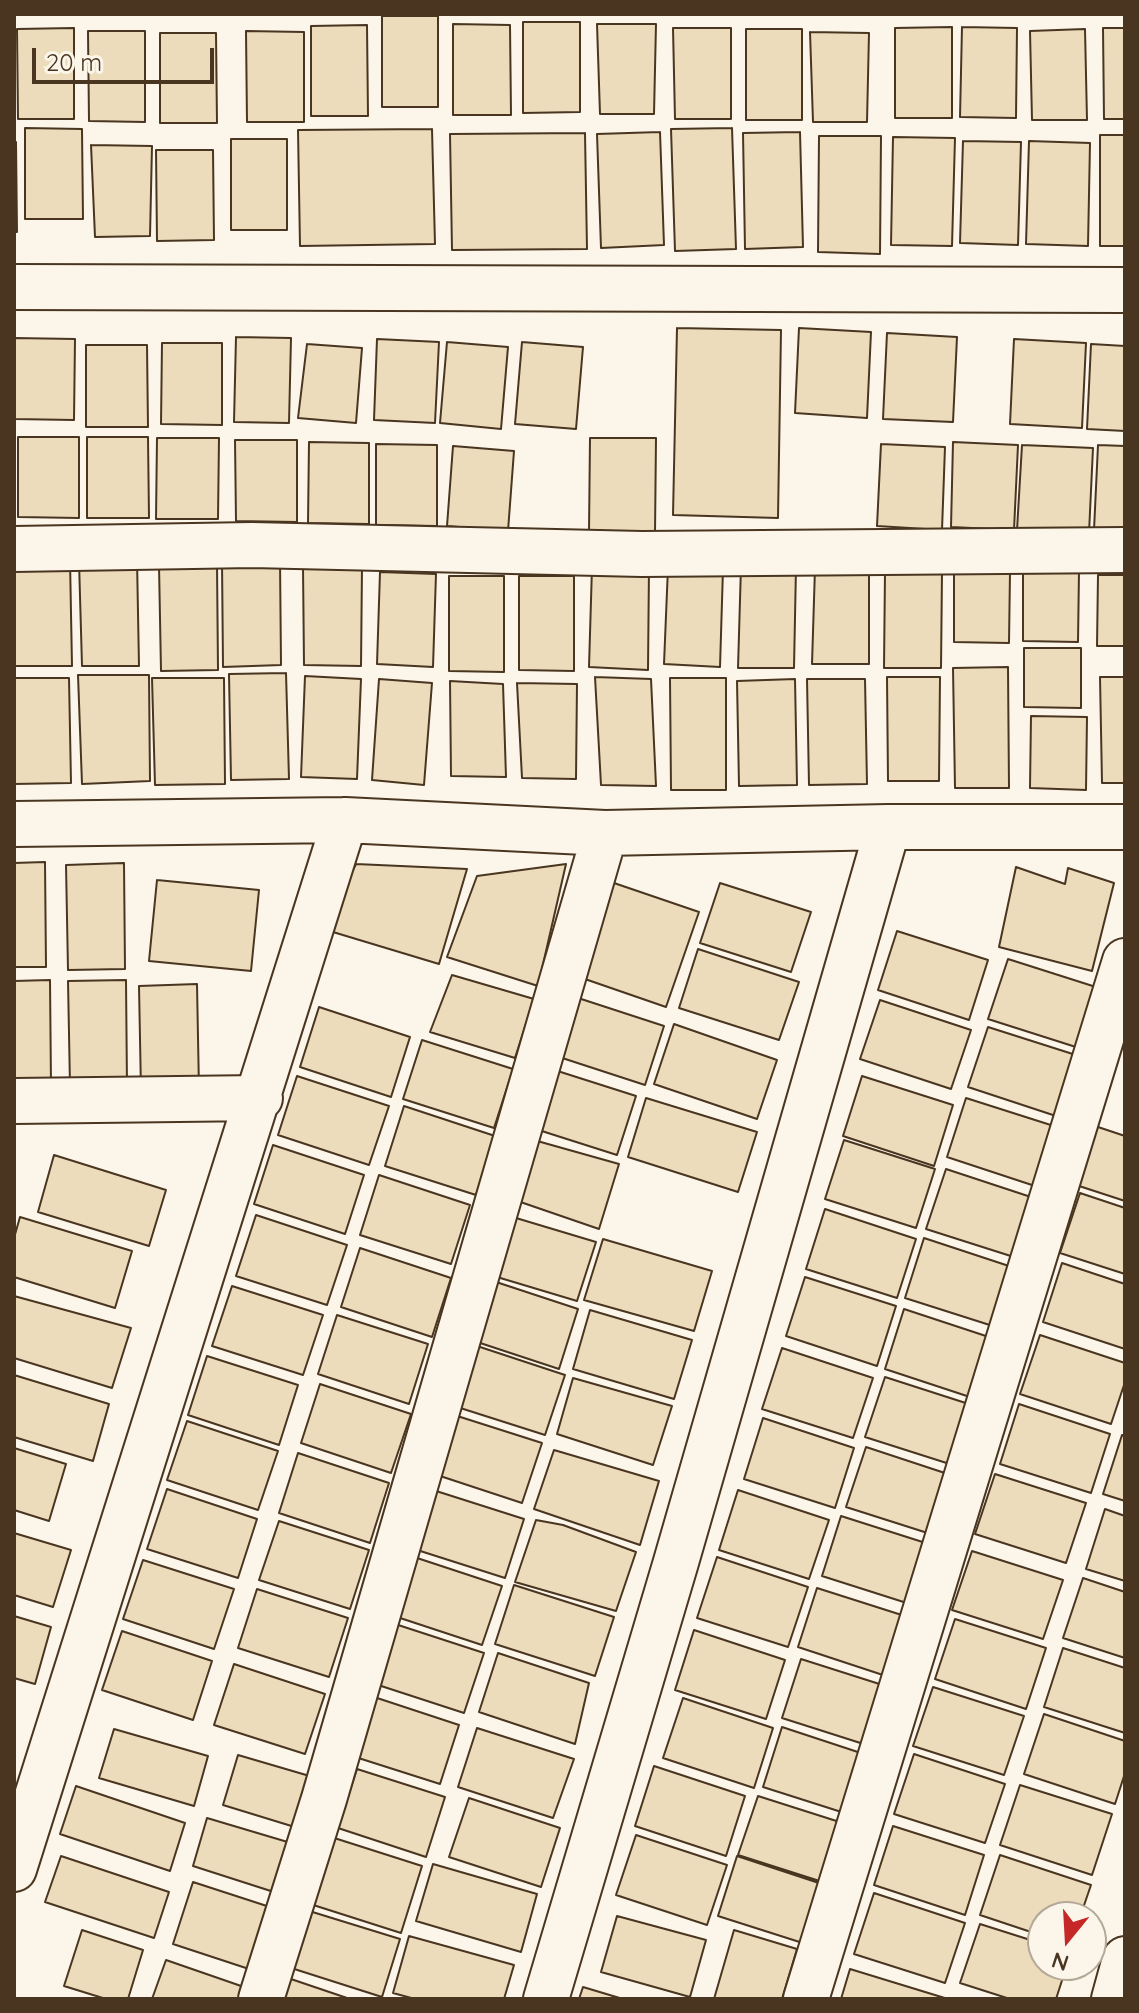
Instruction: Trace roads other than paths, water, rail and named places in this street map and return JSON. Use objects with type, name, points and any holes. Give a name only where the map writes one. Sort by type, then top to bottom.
[{"type":"street","points":[[14,287],[1125,290]]},
{"type":"street","points":[[14,549],[252,545],[642,554],[1125,550]]},
{"type":"street","points":[[14,824],[345,820],[605,833],[888,827],[1125,827]]},
{"type":"street","points":[[14,1869],[260,1098],[345,820]]},
{"type":"street","points":[[546,1999],[672,1577],[888,827]]},
{"type":"street","points":[[261,1999],[324,1799],[605,833]]},
{"type":"street","points":[[806,1999],[1125,961]]},
{"type":"street","points":[[14,1101],[260,1098]]},
{"type":"street","points":[[1114,1999],[1125,1959]]}]
